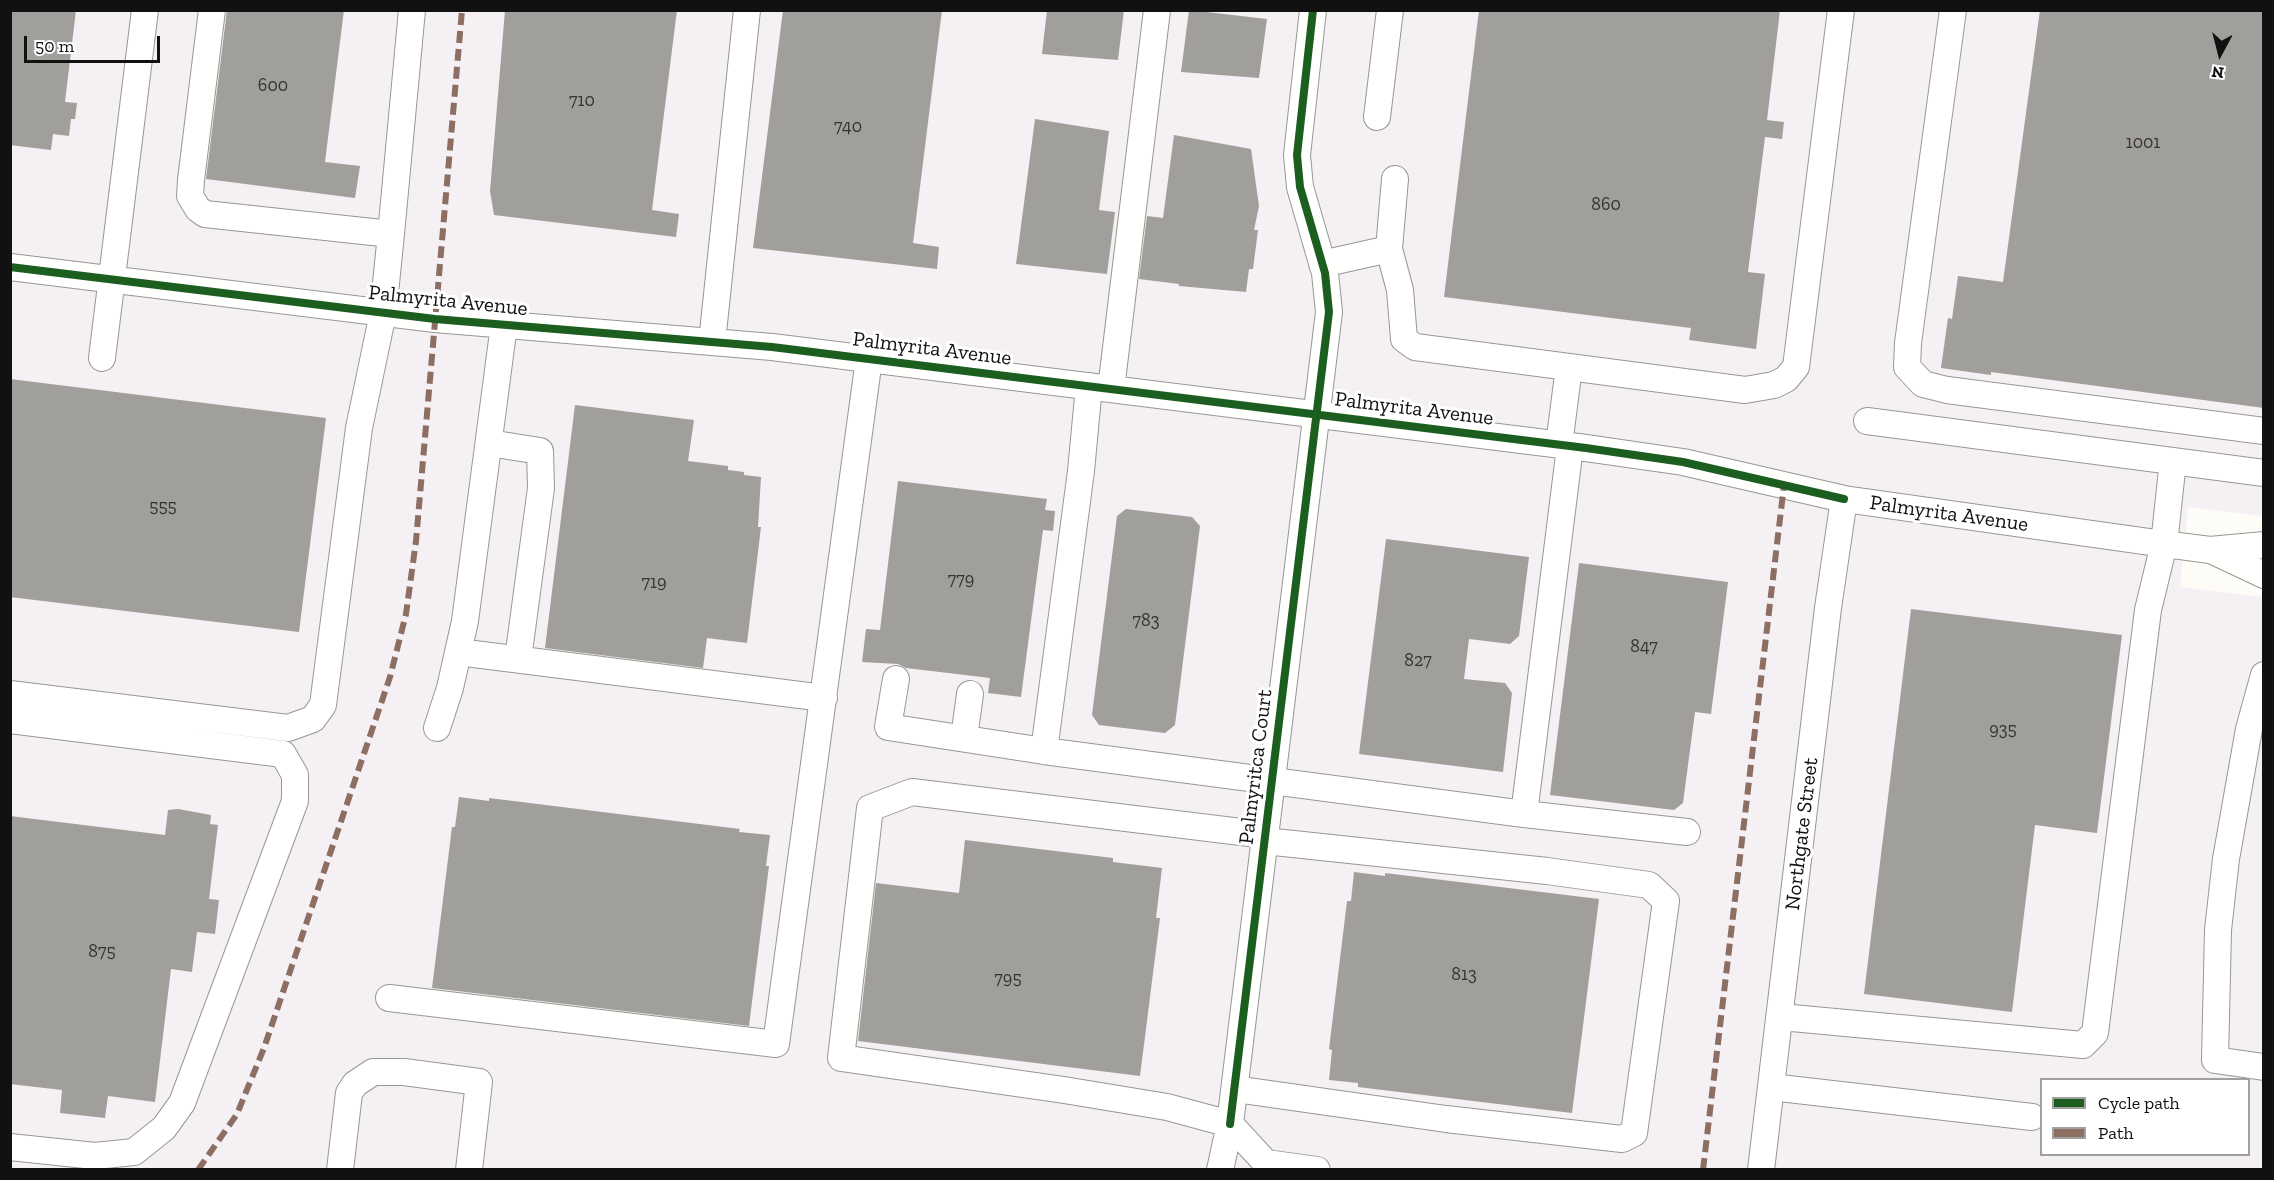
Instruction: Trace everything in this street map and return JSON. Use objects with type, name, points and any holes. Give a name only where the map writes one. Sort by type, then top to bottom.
[{"type":"street","points":[[102,358],[145,10]]},
{"type":"street","points":[[212,10],[191,180],[190,196],[198,209],[205,213],[391,234]]},
{"type":"street","points":[[10,694],[288,728],[313,719],[323,705],[359,428],[383,313],[412,10]]},
{"type":"street","points":[[712,342],[747,10]]},
{"type":"street","points":[[1044,751],[1081,471],[1100,388],[1157,10]]},
{"type":"street","points":[[1313,10],[1297,155],[1300,187],[1322,264],[1329,312],[1318,415]]},
{"type":"street","points":[[1377,117],[1390,10]]},
{"type":"street","points":[[1395,179],[1389,249],[1400,290],[1404,339],[1415,347],[1745,390],[1774,385],[1786,379],[1796,367],[1841,10]]},
{"type":"street","points":[[1953,10],[1909,331],[1907,367],[1923,384],[1947,390],[2264,431]]},
{"type":"street","points":[[1322,264],[1389,249]]},
{"type":"street","name":"Palmyrita Avenue","points":[[10,267],[383,313],[712,342],[869,359],[1683,462],[1844,499],[2164,544],[2210,550],[2264,545]]},
{"type":"street","points":[[437,728],[458,652],[471,582],[504,325]]},
{"type":"street","points":[[389,998],[776,1044],[869,359]]},
{"type":"street","points":[[1524,814],[1564,446],[1569,367]]},
{"type":"street","name":"Palmyritca Court","points":[[1220,1170],[1230,1124],[1318,415]]},
{"type":"street","points":[[1867,421],[2264,472]]},
{"type":"street","points":[[489,443],[540,451],[541,488],[518,659]]},
{"type":"street","points":[[1780,1017],[2083,1046],[2095,1034],[2148,610],[2164,544],[2173,461]]},
{"type":"street","name":"Northgate Street","points":[[1761,1170],[1828,608],[1844,499]]},
{"type":"street","name":"Palmyrita Avenue","points":[[2210,550],[2264,575]]},
{"type":"street","points":[[458,652],[824,698]]},
{"type":"street","points":[[2264,675],[2248,729],[2226,859],[2218,930],[2215,1060],[2264,1067]]},
{"type":"street","points":[[896,679],[888,727],[1273,782],[1687,832]]},
{"type":"street","points":[[964,738],[970,694]]},
{"type":"street","points":[[10,720],[282,754],[295,775],[295,801],[182,1103],[164,1128],[134,1152],[95,1156],[10,1148]]},
{"type":"street","points":[[1234,1089],[1434,1118],[1622,1140],[1634,1133],[1666,901],[1649,885],[912,792],[870,808],[841,1058],[1167,1107],[1230,1124],[1266,1163],[1317,1170]]},
{"type":"street","points":[[340,1170],[349,1094],[355,1084],[372,1072],[404,1072],[479,1082],[468,1170]]},
{"type":"street","points":[[1772,1087],[2032,1117]]},
{"type":"shaded area","points":[[10,11],[2263,11],[2263,516],[2188,507],[2180,587],[2263,597],[2263,1169],[11,1169]]},
{"type":"building","points":[[10,10],[76,10],[65,102],[77,103],[75,119],[71,119],[69,136],[53,134],[51,150],[10,145]]},
{"type":"building","points":[[227,10],[344,10],[325,162],[360,166],[355,198],[206,179]]},
{"type":"building","points":[[505,10],[677,10],[652,210],[679,214],[676,237],[494,215],[490,191]]},
{"type":"building","points":[[783,10],[942,10],[913,243],[939,247],[937,269],[753,248]]},
{"type":"building","points":[[1047,10],[1124,10],[1118,60],[1042,54]]},
{"type":"building","points":[[1189,10],[1267,19],[1259,78],[1181,72]]},
{"type":"building","points":[[1479,10],[1780,10],[1767,120],[1784,122],[1782,139],[1765,137],[1748,272],[1765,274],[1756,349],[1689,340],[1691,328],[1444,297]]},
{"type":"building","points":[[2040,10],[2264,10],[2264,408],[1991,372],[1991,375],[1941,368],[1948,318],[1952,319],[1958,276],[2003,282]]},
{"type":"building","points":[[1035,119],[1109,131],[1099,210],[1115,212],[1107,274],[1016,264]]},
{"type":"building","points":[[1174,135],[1251,149],[1259,206],[1254,230],[1258,230],[1253,269],[1249,269],[1246,292],[1179,286],[1179,284],[1139,279],[1147,216],[1163,218]]},
{"type":"building","points":[[10,379],[326,418],[299,632],[10,597]]},
{"type":"building","points":[[575,405],[694,420],[688,461],[728,466],[728,470],[761,477],[758,527],[761,527],[747,643],[707,638],[703,668],[545,648]]},
{"type":"building","points":[[898,481],[1047,499],[1045,510],[1055,511],[1053,531],[1043,530],[1021,697],[988,693],[990,678],[906,668],[898,664],[862,662],[866,629],[880,630]]},
{"type":"building","points":[[1126,509],[1192,517],[1200,526],[1175,725],[1165,733],[1099,725],[1092,715],[1117,516]]},
{"type":"building","points":[[1386,539],[1529,557],[1519,636],[1510,644],[1469,639],[1464,679],[1505,683],[1512,693],[1503,772],[1359,754]]},
{"type":"building","points":[[1579,563],[1728,582],[1711,714],[1695,712],[1683,803],[1674,810],[1550,795]]},
{"type":"building","points":[[1911,609],[2122,635],[2097,833],[2035,825],[2012,1012],[1864,994]]},
{"type":"building","points":[[459,797],[489,801],[489,798],[740,829],[739,832],[770,835],[766,866],[769,866],[749,1026],[432,988],[452,827],[455,827]]},
{"type":"building","points":[[178,809],[211,815],[210,824],[218,825],[209,899],[219,900],[215,934],[197,932],[192,972],[171,969],[155,1102],[108,1096],[105,1118],[60,1113],[62,1090],[10,1084],[10,816],[165,835],[168,810]]},
{"type":"building","points":[[965,840],[1113,858],[1113,862],[1162,868],[1156,918],[1160,918],[1140,1076],[858,1041],[876,883],[959,893]]},
{"type":"building","points":[[1354,872],[1385,876],[1385,873],[1599,899],[1572,1113],[1358,1087],[1358,1083],[1329,1080],[1332,1050],[1329,1049],[1347,901],[1351,901]]},
{"type":"marked path","points":[[198,1170],[237,1114],[264,1048],[390,677],[406,614],[416,541],[462,10]]},
{"type":"marked path","points":[[1703,1170],[1784,485]]},
{"type":"cycle path","points":[[1230,1124],[1329,312],[1325,273],[1300,187],[1297,155],[1313,10]]},
{"type":"cycle path","points":[[10,267],[435,319],[772,347],[1586,448],[1683,462],[1844,499]]}]
